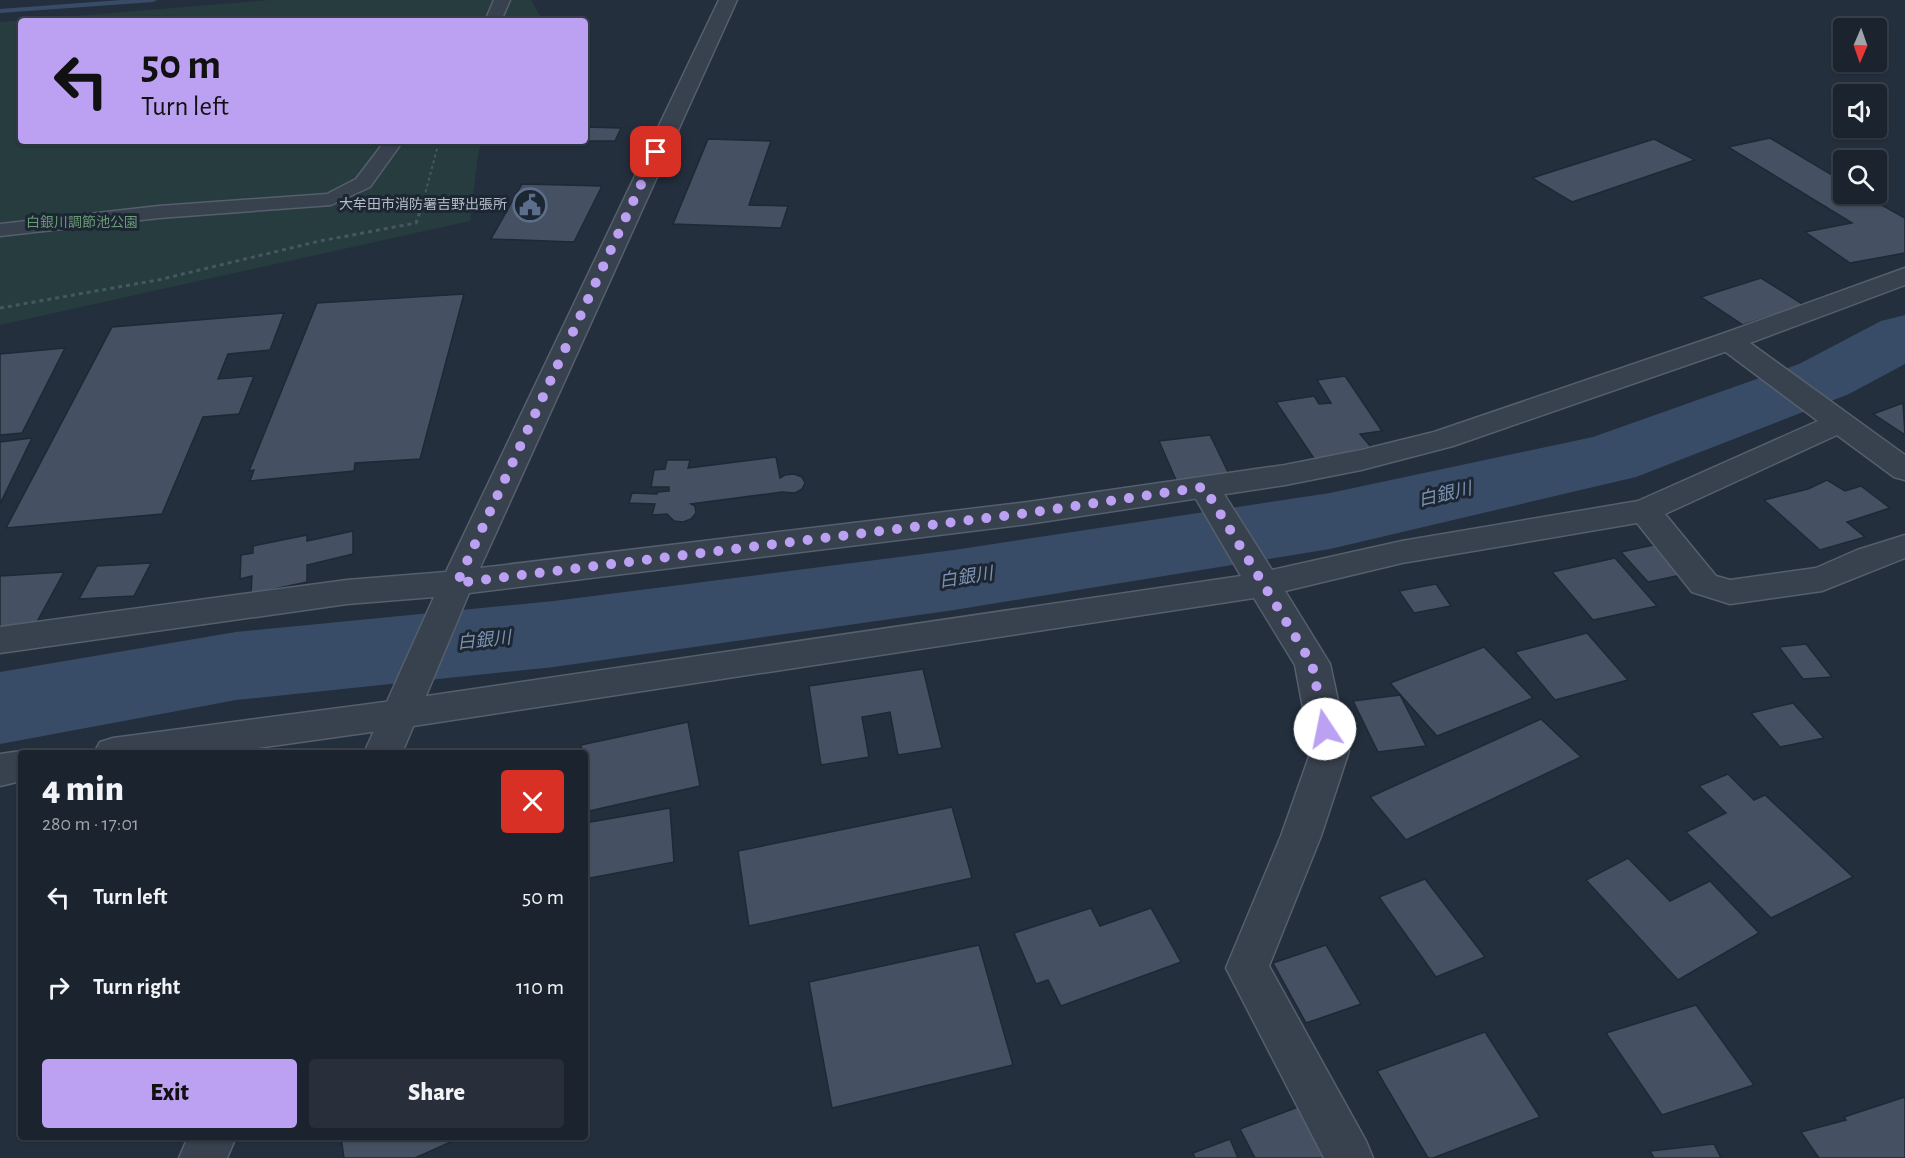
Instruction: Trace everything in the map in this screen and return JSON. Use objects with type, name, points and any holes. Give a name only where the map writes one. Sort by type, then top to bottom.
[{"type":"street","points":[[384,750],[454,592],[728,0]]},
{"type":"street","points":[[0,640],[347,592],[454,592],[1028,513],[1208,494],[1443,439],[1905,276]]},
{"type":"street","points":[[1729,340],[1905,471]]},
{"type":"street","points":[[130,750],[405,702],[1260,578],[1645,511],[1829,414]]},
{"type":"street","points":[[1208,494],[1312,664],[1330,751],[1301,836],[1247,968],[1349,1158]]},
{"type":"street","points":[[1645,511],[1704,584],[1730,592],[1822,579],[1869,558],[1905,546]]},
{"type":"street","points":[[0,770],[18,767]]},
{"type":"street","points":[[203,1158],[212,1140]]},
{"type":"lane","points":[[494,18],[502,0]]},
{"type":"lane","points":[[0,230],[159,212],[331,199],[363,183],[392,144]]},
{"type":"path","points":[[0,308],[158,280],[320,241],[416,223],[438,144]]},
{"type":"green space","name":"白銀川調節池公園","points":[[270,0],[531,0],[541,18],[49,18]]},
{"type":"green space","name":"白銀川調節池公園","points":[[18,21],[18,144],[481,144],[470,221],[0,325],[0,22]]},
{"type":"building","points":[[588,127],[621,128],[615,141],[588,141]]},
{"type":"building","points":[[1770,138],[1833,175],[1833,204],[1880,204],[1905,218],[1905,253],[1850,263],[1805,232],[1852,223],[1728,147]]},
{"type":"building","points":[[708,139],[771,141],[749,205],[788,206],[781,228],[673,224]]},
{"type":"building","points":[[1654,139],[1695,160],[1572,202],[1532,178]]},
{"type":"building","points":[[522,184],[602,186],[574,242],[491,239]]},
{"type":"building","points":[[1761,278],[1804,305],[1743,325],[1701,297]]},
{"type":"building","points":[[464,294],[420,459],[355,463],[354,471],[250,481],[254,470],[249,471],[317,303]]},
{"type":"building","points":[[284,313],[270,350],[228,354],[218,379],[254,376],[239,414],[203,417],[162,514],[6,528],[112,327]]},
{"type":"building","points":[[65,348],[22,433],[0,435],[0,354]]},
{"type":"building","points":[[1345,376],[1382,431],[1360,434],[1371,447],[1315,460],[1276,402],[1314,396],[1319,404],[1331,403],[1317,380]]},
{"type":"building","points":[[1903,403],[1905,435],[1873,414]]},
{"type":"building","points":[[1210,435],[1229,474],[1176,480],[1159,441]]},
{"type":"building","points":[[32,438],[0,504],[0,442]]},
{"type":"building","points":[[776,457],[780,478],[794,474],[802,477],[805,483],[802,489],[795,493],[782,492],[691,504],[695,506],[696,513],[691,519],[683,522],[674,521],[667,514],[652,515],[655,504],[629,503],[632,493],[657,494],[669,491],[669,487],[651,487],[654,470],[665,469],[667,460],[690,460],[688,468]]},
{"type":"building","points":[[1827,480],[1845,491],[1861,486],[1890,508],[1847,522],[1865,537],[1820,550],[1764,500],[1808,489]]},
{"type":"building","points":[[353,531],[353,554],[307,565],[307,582],[251,594],[252,576],[240,579],[241,555],[253,553],[253,546],[307,535],[307,541]]},
{"type":"building","points":[[1658,544],[1686,574],[1648,582],[1621,552]]},
{"type":"building","points":[[1615,558],[1657,606],[1593,620],[1552,572]]},
{"type":"building","points":[[151,563],[134,596],[79,599],[97,566]]},
{"type":"building","points":[[64,572],[33,629],[0,631],[0,576]]},
{"type":"building","points":[[1436,584],[1451,606],[1414,613],[1399,591]]},
{"type":"building","points":[[1587,633],[1628,680],[1555,700],[1515,652]]},
{"type":"building","points":[[1806,644],[1832,677],[1803,679],[1779,647]]},
{"type":"building","points":[[1484,647],[1533,698],[1437,736],[1390,683]]},
{"type":"building","points":[[923,669],[942,748],[898,755],[890,712],[862,717],[869,757],[821,765],[809,686]]},
{"type":"building","points":[[1400,695],[1426,746],[1378,752],[1353,701]]},
{"type":"building","points":[[1793,703],[1824,738],[1780,747],[1751,713]]},
{"type":"building","points":[[1541,719],[1581,757],[1406,840],[1370,797]]},
{"type":"building","points":[[688,722],[700,786],[589,811],[588,750],[582,750],[581,745]]},
{"type":"building","points":[[1728,774],[1754,800],[1765,795],[1853,877],[1771,918],[1686,832],[1726,813],[1699,786]]},
{"type":"building","points":[[952,807],[972,878],[749,926],[738,851]]},
{"type":"building","points":[[670,808],[674,862],[588,878],[588,822]]},
{"type":"building","points":[[1628,858],[1670,901],[1710,881],[1759,933],[1678,980],[1586,880]]},
{"type":"building","points":[[1425,879],[1485,957],[1436,977],[1379,897]]},
{"type":"building","points":[[1091,908],[1100,926],[1151,908],[1181,962],[1061,1006],[1048,980],[1036,984],[1014,933]]},
{"type":"building","points":[[979,945],[1013,1065],[832,1108],[809,982]]},
{"type":"building","points":[[1326,945],[1361,1004],[1306,1023],[1273,963]]},
{"type":"building","points":[[1696,1005],[1754,1085],[1662,1115],[1606,1033]]},
{"type":"building","points":[[1485,1032],[1540,1117],[1428,1158],[1377,1071]]},
{"type":"building","points":[[1905,1097],[1905,1158],[1819,1158],[1801,1132],[1846,1120],[1844,1117]]},
{"type":"building","points":[[1298,1107],[1326,1158],[1255,1158],[1240,1129]]},
{"type":"building","points":[[1230,1139],[1238,1158],[1195,1158],[1193,1153]]},
{"type":"building","points":[[341,1140],[455,1140],[415,1158],[344,1158]]},
{"type":"building","points":[[1714,1144],[1721,1158],[1654,1158],[1650,1151]]},
{"type":"waterway","points":[[0,11],[153,0]]},
{"type":"waterway","name":"白銀川","points":[[0,708],[236,666],[554,634],[954,580],[1330,521],[1609,459],[1824,379],[1905,336]]},
{"type":"place","name":"大牟田市消防署吉野出張所","points":[[530,205]]},
{"type":"route","points":[[656,152],[457,583],[1028,513],[1204,487],[1312,664],[1325,729]]}]
